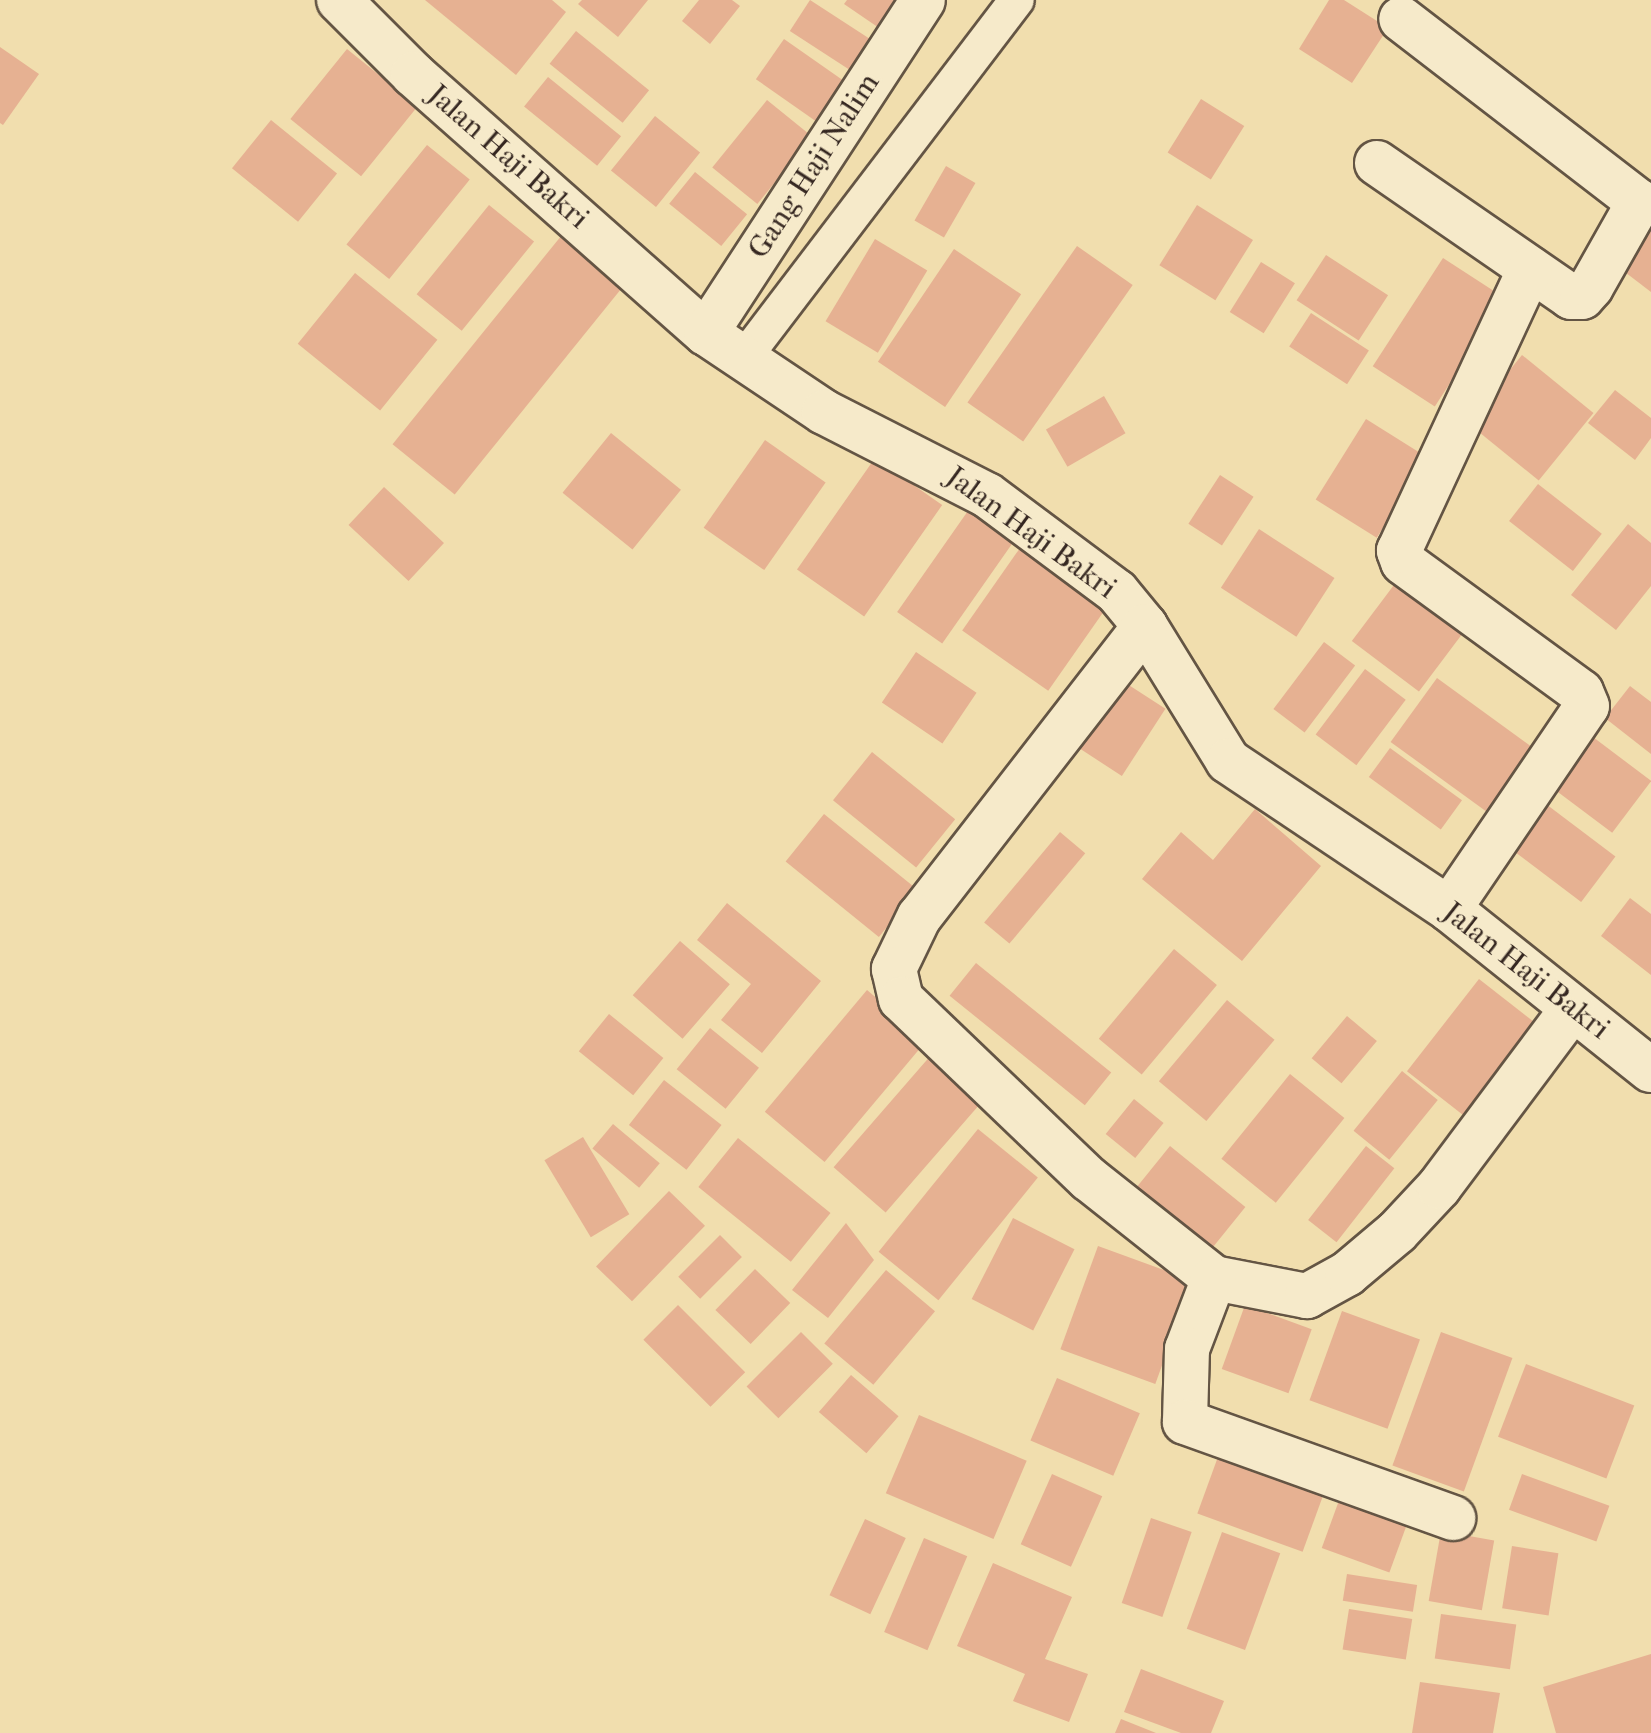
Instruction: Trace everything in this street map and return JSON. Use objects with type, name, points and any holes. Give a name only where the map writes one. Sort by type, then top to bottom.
[{"type":"street","name":"Jalan Haji Bakri","points":[[339,0],[413,74],[706,333],[824,412],[987,495],[1117,592],[1145,626],[1228,761],[1449,909],[1651,1070]]},
{"type":"street","name":"Gang Haji Nalim","points":[[706,333],[923,0]]},
{"type":"street","points":[[1377,163],[1530,269],[1582,297],[1645,194],[1401,19]]},
{"type":"street","points":[[1449,909],[1587,706],[1581,692],[1403,562],[1399,551],[1530,269]]},
{"type":"street","points":[[1145,626],[919,917],[894,969],[901,999],[984,1083],[1148,1231],[1214,1278],[1307,1296],[1347,1274],[1439,1187],[1572,1009]]},
{"type":"street","points":[[1214,1278],[1187,1349],[1185,1422],[1453,1518]]},
{"type":"lane","points":[[744,358],[1017,0]]},
{"type":"building","points":[[425,0],[552,0],[566,12],[516,75]]},
{"type":"building","points":[[582,0],[648,0],[618,37],[578,4]]},
{"type":"building","points":[[699,0],[732,0],[740,6],[710,44],[682,21]]},
{"type":"building","points":[[810,0],[875,42],[855,74],[790,31]]},
{"type":"building","points":[[847,0],[896,0],[901,4],[882,30],[844,4]]},
{"type":"building","points":[[1329,0],[1344,0],[1388,28],[1352,83],[1299,49]]},
{"type":"building","points":[[576,31],[649,90],[623,123],[550,64]]},
{"type":"building","points":[[784,39],[845,82],[817,122],[756,79]]},
{"type":"building","points":[[0,47],[39,74],[3,125],[0,123]]},
{"type":"building","points":[[347,49],[418,106],[361,176],[290,119]]},
{"type":"building","points":[[548,77],[621,136],[597,166],[524,107]]},
{"type":"building","points":[[1201,99],[1244,126],[1211,179],[1168,152]]},
{"type":"building","points":[[767,100],[812,137],[757,204],[712,168]]},
{"type":"building","points":[[655,116],[700,153],[656,207],[611,170]]},
{"type":"building","points":[[271,120],[337,173],[298,222],[232,168]]},
{"type":"building","points":[[427,145],[470,180],[389,279],[346,244]]},
{"type":"building","points":[[946,166],[975,183],[944,238],[914,221]]},
{"type":"building","points":[[695,172],[747,214],[721,246],[669,204]]},
{"type":"building","points":[[489,205],[534,242],[462,331],[417,294]]},
{"type":"building","points":[[1197,205],[1253,240],[1215,300],[1159,265]]},
{"type":"building","points":[[1651,221],[1651,292],[1617,266]]},
{"type":"building","points":[[570,225],[632,275],[455,495],[393,444]]},
{"type":"building","points":[[875,239],[927,270],[878,353],[826,321]]},
{"type":"building","points":[[1077,246],[1133,285],[1023,441],[967,402]]},
{"type":"building","points":[[954,249],[1021,294],[945,407],[878,362]]},
{"type":"building","points":[[1326,255],[1388,295],[1359,341],[1297,300]]},
{"type":"building","points":[[1443,258],[1505,298],[1435,406],[1373,366]]},
{"type":"building","points":[[1261,262],[1295,283],[1264,333],[1230,312]]},
{"type":"building","points":[[355,273],[437,340],[380,410],[298,344]]},
{"type":"building","points":[[1311,313],[1369,351],[1347,384],[1289,347]]},
{"type":"building","points":[[1522,355],[1593,413],[1539,481],[1467,423]]},
{"type":"building","points":[[1615,390],[1651,418],[1651,438],[1635,460],[1588,423]]},
{"type":"building","points":[[1104,396],[1126,433],[1067,467],[1046,430]]},
{"type":"building","points":[[1366,419],[1427,457],[1377,538],[1316,500]]},
{"type":"building","points":[[611,433],[681,490],[632,549],[563,493]]},
{"type":"building","points":[[765,440],[826,482],[764,570],[704,528]]},
{"type":"building","points":[[875,458],[942,505],[864,616],[797,569]]},
{"type":"building","points":[[1220,475],[1254,497],[1222,545],[1188,524]]},
{"type":"building","points":[[1538,484],[1602,534],[1573,571],[1509,521]]},
{"type":"building","points":[[384,487],[444,543],[409,581],[349,525]]},
{"type":"building","points":[[970,508],[1015,540],[942,644],[897,612]]},
{"type":"building","points":[[1628,524],[1651,543],[1651,586],[1616,630],[1571,595]]},
{"type":"building","points":[[1259,529],[1334,578],[1296,637],[1221,588]]},
{"type":"building","points":[[1027,538],[1113,598],[1048,691],[962,631]]},
{"type":"building","points":[[1406,569],[1473,620],[1419,691],[1352,641]]},
{"type":"building","points":[[1324,642],[1355,665],[1305,733],[1273,709]]},
{"type":"building","points":[[916,652],[977,693],[942,743],[882,703]]},
{"type":"building","points":[[1365,669],[1406,700],[1356,765],[1316,734]]},
{"type":"building","points":[[1437,678],[1537,750],[1490,814],[1391,742]]},
{"type":"building","points":[[1121,680],[1165,709],[1122,776],[1077,747]]},
{"type":"building","points":[[1630,686],[1651,702],[1651,754],[1605,718]]},
{"type":"building","points":[[1581,728],[1651,781],[1612,833],[1542,780]]},
{"type":"building","points":[[1390,748],[1462,800],[1441,829],[1369,777]]},
{"type":"building","points":[[872,752],[955,819],[916,868],[833,800]]},
{"type":"building","points":[[1538,798],[1615,856],[1581,902],[1504,844]]},
{"type":"building","points":[[1255,809],[1321,866],[1242,961],[1142,879],[1181,832],[1213,860]]},
{"type":"building","points":[[824,814],[917,890],[879,937],[786,861]]},
{"type":"building","points":[[1060,832],[1085,853],[1009,944],[984,922]]},
{"type":"building","points":[[1630,898],[1651,914],[1651,975],[1601,936]]},
{"type":"building","points":[[727,903],[821,981],[762,1053],[721,1020],[751,984],[697,940]]},
{"type":"building","points":[[680,941],[730,984],[683,1039],[633,995]]},
{"type":"building","points":[[1174,949],[1217,985],[1142,1075],[1099,1039]]},
{"type":"building","points":[[976,963],[1111,1073],[1085,1105],[950,996]]},
{"type":"building","points":[[1479,979],[1536,1023],[1464,1116],[1407,1071]]},
{"type":"building","points":[[867,990],[927,1040],[825,1162],[765,1112]]},
{"type":"building","points":[[1227,1000],[1274,1040],[1206,1121],[1159,1081]]},
{"type":"building","points":[[609,1014],[663,1058],[633,1095],[579,1051]]},
{"type":"building","points":[[1347,1016],[1377,1041],[1342,1083],[1312,1058]]},
{"type":"building","points":[[710,1028],[759,1068],[726,1109],[677,1069]]},
{"type":"building","points":[[932,1054],[984,1099],[886,1212],[834,1167]]},
{"type":"building","points":[[1402,1071],[1438,1100],[1389,1160],[1354,1131]]},
{"type":"building","points":[[1290,1074],[1344,1118],[1276,1203],[1221,1159]]},
{"type":"building","points":[[664,1080],[722,1125],[686,1170],[629,1125]]},
{"type":"building","points":[[1134,1099],[1164,1123],[1135,1158],[1106,1134]]},
{"type":"building","points":[[613,1124],[660,1163],[639,1188],[592,1149]]},
{"type":"building","points":[[978,1129],[1038,1177],[938,1300],[879,1252]]},
{"type":"building","points":[[583,1137],[629,1214],[591,1237],[544,1160]]},
{"type":"building","points":[[738,1138],[830,1213],[791,1262],[698,1187]]},
{"type":"building","points":[[1170,1146],[1245,1207],[1212,1248],[1137,1187]]},
{"type":"building","points":[[1366,1146],[1394,1168],[1336,1242],[1308,1220]]},
{"type":"building","points":[[669,1191],[705,1226],[632,1301],[596,1267]]},
{"type":"building","points":[[1013,1218],[1074,1249],[1033,1330],[972,1299]]},
{"type":"building","points":[[846,1223],[874,1260],[828,1318],[792,1290]]},
{"type":"building","points":[[720,1235],[742,1257],[700,1299],[678,1277]]},
{"type":"building","points":[[1098,1246],[1193,1281],[1155,1384],[1060,1349]]},
{"type":"building","points":[[755,1269],[790,1303],[751,1344],[715,1310]]},
{"type":"building","points":[[886,1270],[935,1311],[873,1385],[824,1344]]},
{"type":"building","points":[[678,1305],[745,1372],[711,1407],[643,1340]]},
{"type":"building","points":[[1245,1305],[1312,1329],[1288,1393],[1222,1369]]},
{"type":"building","points":[[1342,1311],[1420,1339],[1388,1429],[1310,1400]]},
{"type":"building","points":[[801,1332],[833,1364],[778,1418],[747,1386]]},
{"type":"building","points":[[1441,1332],[1512,1358],[1464,1491],[1392,1465]]},
{"type":"building","points":[[1526,1364],[1634,1406],[1606,1478],[1498,1437]]},
{"type":"building","points":[[851,1375],[899,1416],[866,1453],[819,1412]]},
{"type":"building","points":[[1057,1378],[1140,1413],[1113,1476],[1030,1441]]},
{"type":"building","points":[[919,1415],[1027,1461],[993,1539],[886,1493]]},
{"type":"building","points":[[1223,1443],[1328,1481],[1303,1552],[1197,1513]]},
{"type":"building","points":[[1052,1474],[1102,1496],[1071,1567],[1021,1544]]},
{"type":"building","points":[[1522,1474],[1609,1506],[1596,1542],[1509,1510]]},
{"type":"building","points":[[1345,1484],[1413,1509],[1389,1573],[1322,1548]]},
{"type":"building","points":[[1151,1518],[1192,1532],[1162,1617],[1122,1603]]},
{"type":"building","points":[[865,1519],[906,1538],[870,1614],[830,1595]]},
{"type":"building","points":[[1441,1531],[1494,1540],[1482,1610],[1429,1601]]},
{"type":"building","points":[[1222,1532],[1280,1553],[1245,1650],[1187,1629]]},
{"type":"building","points":[[924,1538],[967,1556],[927,1650],[884,1632]]},
{"type":"building","points":[[1512,1546],[1558,1553],[1549,1616],[1502,1608]]},
{"type":"building","points":[[993,1563],[1072,1597],[1045,1659],[1088,1674],[1069,1722],[1013,1701],[1025,1674],[957,1646]]},
{"type":"building","points":[[1347,1574],[1417,1585],[1413,1612],[1343,1601]]},
{"type":"building","points":[[1349,1609],[1412,1619],[1406,1660],[1343,1649]]},
{"type":"building","points":[[1441,1614],[1516,1625],[1510,1669],[1435,1659]]},
{"type":"building","points":[[1651,1654],[1651,1733],[1556,1733],[1543,1687]]},
{"type":"building","points":[[1141,1669],[1224,1701],[1211,1733],[1181,1733],[1124,1712]]},
{"type":"building","points":[[1420,1682],[1500,1693],[1493,1733],[1412,1733]]},
{"type":"building","points":[[1121,1719],[1156,1733],[1115,1733]]}]
